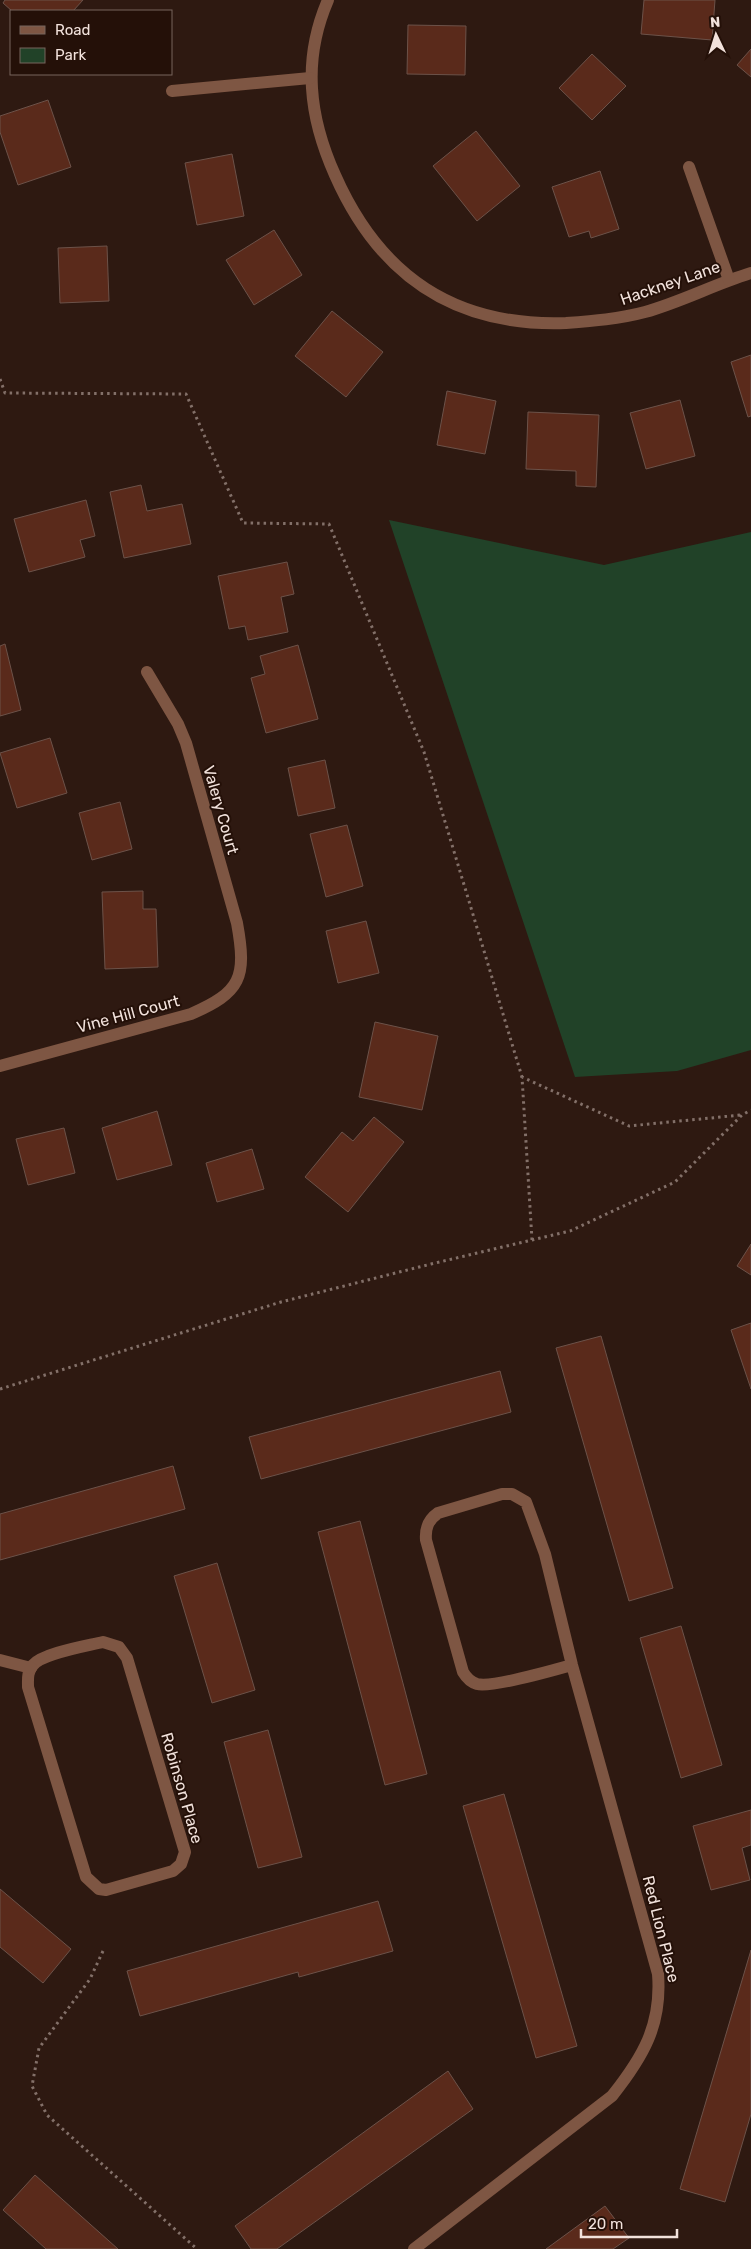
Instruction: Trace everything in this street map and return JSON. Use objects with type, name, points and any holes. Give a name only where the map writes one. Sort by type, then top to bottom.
[{"type":"street","name":"Hackney Lane","points":[[328,0],[322,14],[310,78],[314,114],[325,152],[347,200],[364,227],[390,260],[418,285],[442,299],[482,316],[515,322],[584,322],[646,312],[751,273]]},
{"type":"street","points":[[172,91],[310,78]]},
{"type":"street","points":[[689,167],[729,280]]},
{"type":"street","name":"Valery Court","points":[[147,672],[178,724],[186,743],[237,923],[242,948],[242,964]]},
{"type":"street","name":"Vine Hill Court","points":[[0,1066],[190,1014],[215,1004],[237,984],[242,964]]},
{"type":"street","name":"Red Lion Place","points":[[414,2249],[612,2096],[637,2064],[653,2030],[660,1998],[658,1974],[572,1665],[545,1554],[526,1502],[512,1494],[502,1494],[438,1513],[431,1518],[427,1524],[426,1540],[463,1672],[468,1679],[477,1684],[492,1683],[572,1665]]},
{"type":"street","name":"Robinson Place","points":[[103,1642],[116,1644],[124,1652],[183,1843],[184,1858],[177,1868],[106,1890],[99,1889],[86,1877],[28,1688],[27,1677],[31,1668],[44,1659],[103,1642]]},
{"type":"street","points":[[0,1660],[31,1668]]},
{"type":"path","points":[[0,379],[5,393],[186,394],[243,523],[329,524],[424,752],[522,1077],[532,1240]]},
{"type":"path","points":[[522,1077],[629,1126],[742,1115]]},
{"type":"path","points":[[0,1389],[281,1302],[570,1231],[675,1182],[742,1115],[751,1110]]},
{"type":"path","points":[[104,1951],[90,1979],[39,2048],[32,2086],[47,2115],[197,2249]]},
{"type":"green space","points":[[389,520],[604,565],[751,532],[751,1050],[677,1071],[575,1077]]},
{"type":"building","points":[[5,0],[83,0],[74,10],[11,10],[3,3]]},
{"type":"building","points":[[644,0],[715,0],[712,40],[641,34]]},
{"type":"building","points":[[408,25],[466,26],[465,75],[407,74]]},
{"type":"building","points":[[751,49],[751,77],[737,65]]},
{"type":"building","points":[[592,54],[626,86],[592,120],[559,88]]},
{"type":"building","points":[[48,100],[71,167],[18,185],[0,132],[0,116]]},
{"type":"building","points":[[476,131],[520,186],[477,221],[433,166]]},
{"type":"building","points":[[232,154],[244,216],[197,225],[185,163]]},
{"type":"building","points":[[600,171],[619,229],[591,238],[589,231],[569,237],[552,187]]},
{"type":"building","points":[[274,230],[302,275],[254,305],[226,260]]},
{"type":"building","points":[[107,246],[109,301],[60,303],[58,248]]},
{"type":"building","points":[[332,311],[383,352],[346,397],[295,356]]},
{"type":"building","points":[[751,355],[751,416],[748,417],[731,362]]},
{"type":"building","points":[[447,391],[496,401],[485,454],[437,445]]},
{"type":"building","points":[[680,400],[695,456],[646,469],[630,413]]},
{"type":"building","points":[[528,412],[599,415],[596,487],[576,486],[576,471],[526,469]]},
{"type":"building","points":[[141,485],[147,511],[182,504],[191,544],[124,558],[110,492]]},
{"type":"building","points":[[86,500],[95,536],[80,540],[85,557],[29,572],[14,519]]},
{"type":"building","points":[[287,562],[294,594],[281,597],[288,632],[248,640],[245,626],[229,629],[218,576]]},
{"type":"building","points":[[5,644],[21,710],[0,716],[0,646]]},
{"type":"building","points":[[298,645],[318,719],[266,733],[251,678],[265,674],[260,656]]},
{"type":"building","points":[[50,738],[67,793],[17,808],[0,753]]},
{"type":"building","points":[[325,760],[335,808],[298,816],[288,768]]},
{"type":"building","points":[[120,802],[132,849],[92,860],[79,813]]},
{"type":"building","points":[[347,825],[363,886],[326,897],[310,834]]},
{"type":"building","points":[[143,891],[143,909],[156,909],[158,967],[105,969],[102,892]]},
{"type":"building","points":[[366,921],[379,973],[338,983],[326,931]]},
{"type":"building","points":[[375,1022],[438,1036],[422,1110],[359,1097]]},
{"type":"building","points":[[157,1111],[172,1165],[117,1180],[102,1128]]},
{"type":"building","points":[[374,1117],[404,1142],[348,1212],[305,1177],[342,1132],[353,1141]]},
{"type":"building","points":[[64,1128],[75,1173],[28,1185],[16,1139]]},
{"type":"building","points":[[252,1149],[264,1189],[217,1202],[206,1163]]},
{"type":"building","points":[[751,1244],[751,1275],[737,1266]]},
{"type":"building","points":[[751,1323],[751,1389],[731,1330]]},
{"type":"building","points":[[601,1336],[673,1588],[629,1601],[556,1348]]},
{"type":"building","points":[[500,1371],[511,1412],[261,1479],[249,1437]]},
{"type":"building","points":[[173,1466],[185,1509],[0,1560],[0,1514]]},
{"type":"building","points":[[360,1521],[427,1774],[385,1785],[318,1532]]},
{"type":"building","points":[[217,1563],[255,1690],[212,1703],[174,1576]]},
{"type":"building","points":[[681,1626],[722,1765],[681,1778],[640,1638]]},
{"type":"building","points":[[268,1730],[302,1857],[258,1868],[224,1742]]},
{"type":"building","points":[[504,1794],[577,2046],[536,2058],[463,1806]]},
{"type":"building","points":[[751,1810],[751,1845],[742,1848],[750,1880],[711,1890],[693,1826]]},
{"type":"building","points":[[0,1889],[71,1949],[43,1983],[0,1947]]},
{"type":"building","points":[[378,1901],[393,1951],[299,1977],[298,1972],[140,2016],[127,1971]]},
{"type":"building","points":[[751,1950],[751,2114],[725,2202],[680,2189]]},
{"type":"building","points":[[448,2071],[473,2109],[277,2249],[251,2249],[235,2226]]},
{"type":"building","points":[[35,2175],[118,2249],[46,2249],[3,2210]]},
{"type":"building","points":[[605,2206],[629,2238],[613,2249],[546,2249]]}]
